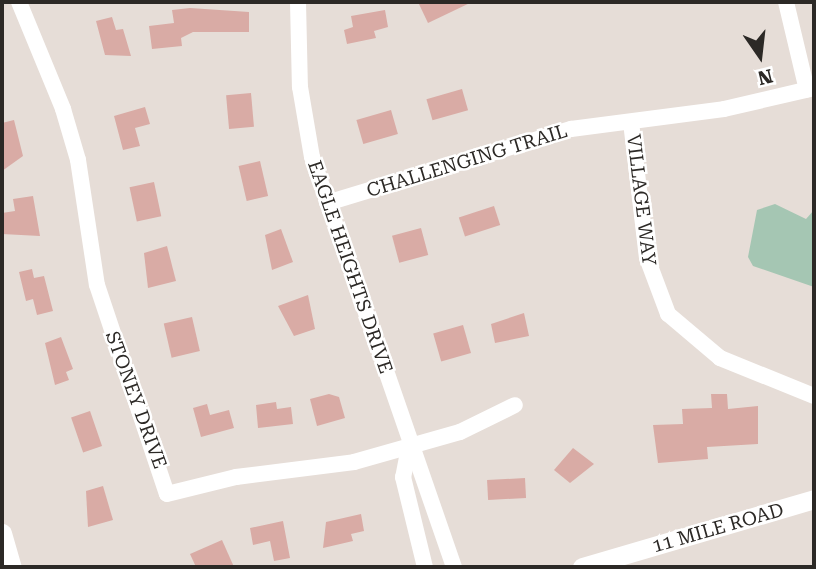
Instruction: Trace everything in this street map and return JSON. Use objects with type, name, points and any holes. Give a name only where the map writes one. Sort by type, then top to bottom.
[{"type":"street","name":"STONEY DRIVE","points":[[19,2],[63,109],[78,160],[97,285],[167,494],[409,447],[515,405]]},
{"type":"street","name":"EAGLE HEIGHTS DRIVE","points":[[298,2],[300,87],[327,203],[409,447],[432,495],[454,567]]},
{"type":"street","points":[[786,2],[810,89]]},
{"type":"street","name":"CHALLENGING TRAIL","points":[[327,203],[524,141],[810,89]]},
{"type":"street","name":"VILLAGE WAY","points":[[631,122],[647,258],[668,314],[720,358],[814,396]]},
{"type":"street","name":"EAGLE HEIGHTS DRIVE","points":[[409,447],[403,477],[425,567]]},
{"type":"street","name":"11 MILE ROAD","points":[[582,567],[814,499]]},
{"type":"street","points":[[2,533],[12,567]]},
{"type":"green space","points":[[775,204],[806,219],[814,210],[814,287],[753,266],[748,257],[757,210]]},
{"type":"building","points":[[418,2],[472,2],[428,23]]},
{"type":"building","points":[[190,8],[249,12],[249,32],[193,32],[181,38],[182,46],[152,49],[149,26],[174,23],[172,10]]},
{"type":"building","points":[[385,10],[388,27],[374,31],[376,38],[347,44],[344,30],[353,27],[351,16]]},
{"type":"building","points":[[112,17],[116,30],[123,29],[131,56],[105,55],[96,21]]},
{"type":"building","points":[[462,89],[468,110],[432,120],[426,99]]},
{"type":"building","points":[[251,93],[254,127],[229,129],[226,95]]},
{"type":"building","points":[[145,107],[150,124],[135,128],[140,146],[123,150],[114,116]]},
{"type":"building","points":[[391,110],[398,134],[363,144],[356,120]]},
{"type":"building","points":[[14,120],[23,156],[2,171],[2,123]]},
{"type":"building","points":[[260,161],[268,196],[247,201],[239,166]]},
{"type":"building","points":[[154,182],[161,216],[137,221],[130,187]]},
{"type":"building","points":[[33,196],[40,236],[2,234],[2,213],[15,211],[13,199]]},
{"type":"building","points":[[494,206],[500,225],[465,236],[459,217]]},
{"type":"building","points":[[421,228],[428,255],[399,263],[392,236]]},
{"type":"building","points":[[281,229],[293,262],[272,270],[265,235]]},
{"type":"building","points":[[167,246],[176,281],[148,288],[144,253]]},
{"type":"building","points":[[32,269],[34,278],[44,276],[53,311],[37,315],[33,299],[26,301],[19,272]]},
{"type":"building","points":[[308,295],[315,329],[294,336],[278,306]]},
{"type":"building","points":[[524,313],[529,336],[495,343],[491,324]]},
{"type":"building","points":[[192,317],[200,351],[172,358],[164,324]]},
{"type":"building","points":[[463,325],[471,353],[441,361],[433,334]]},
{"type":"building","points":[[61,337],[73,369],[66,372],[69,380],[55,385],[45,343]]},
{"type":"building","points":[[329,394],[339,397],[345,418],[317,426],[310,399]]},
{"type":"building","points":[[711,394],[727,394],[728,409],[758,406],[758,444],[707,447],[708,459],[658,463],[653,425],[683,424],[682,409],[712,408]]},
{"type":"building","points":[[276,402],[277,409],[291,407],[293,424],[258,428],[256,405]]},
{"type":"building","points":[[207,404],[210,415],[229,410],[234,428],[201,437],[193,408]]},
{"type":"building","points":[[90,411],[102,446],[83,452],[71,418]]},
{"type":"building","points":[[573,448],[594,464],[570,483],[554,470]]},
{"type":"building","points":[[525,478],[526,498],[488,500],[487,480]]},
{"type":"building","points":[[103,486],[113,520],[88,527],[86,491]]},
{"type":"building","points":[[361,514],[364,531],[351,534],[353,541],[323,548],[326,522]]},
{"type":"building","points":[[283,521],[290,558],[274,561],[270,541],[253,545],[250,528]]},
{"type":"building","points":[[222,540],[234,567],[196,567],[190,554]]}]
